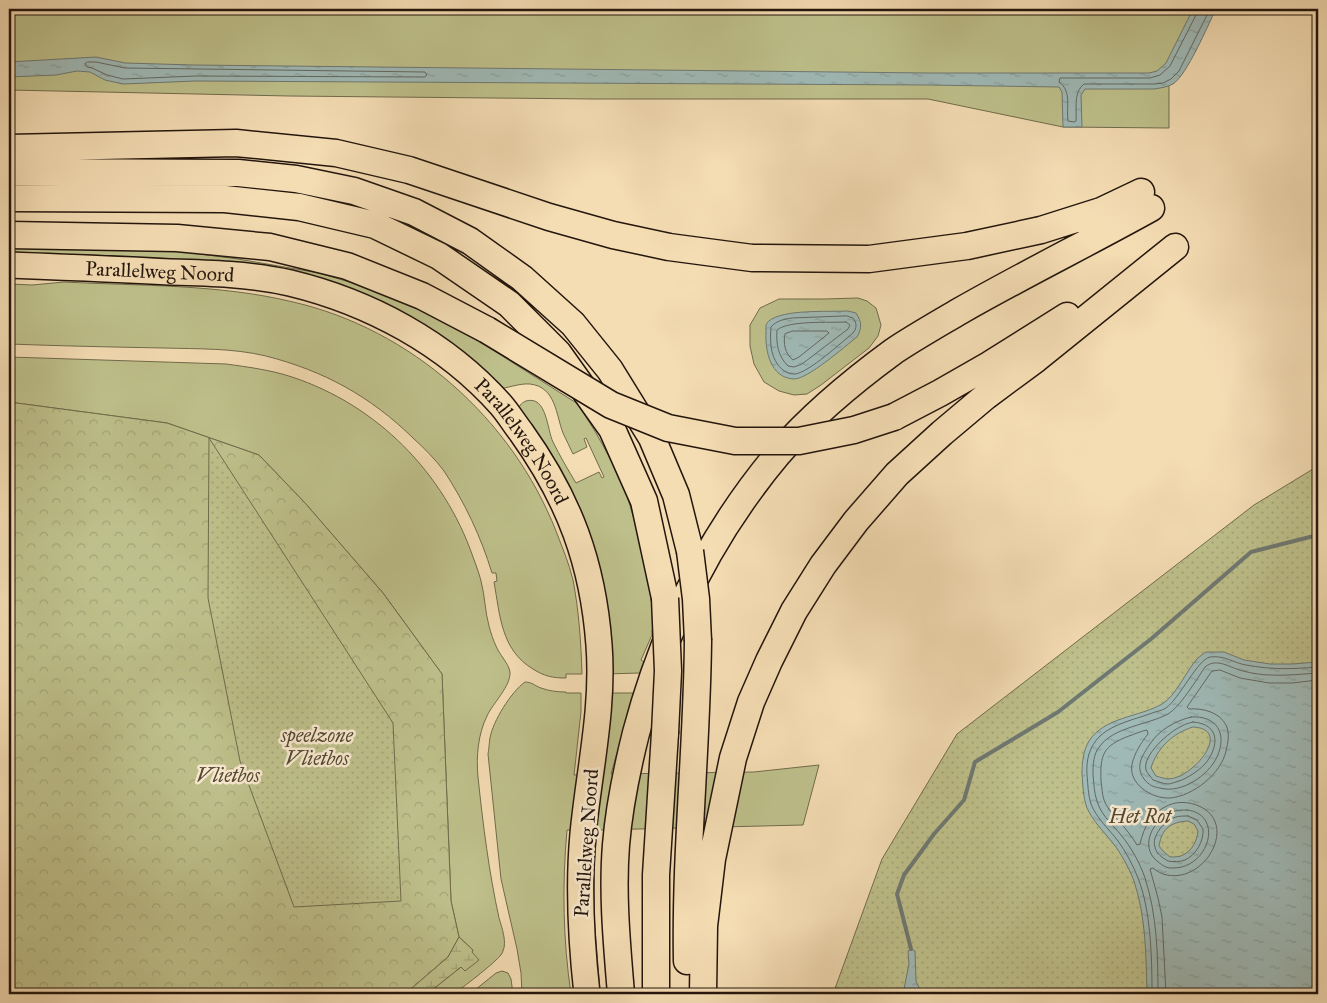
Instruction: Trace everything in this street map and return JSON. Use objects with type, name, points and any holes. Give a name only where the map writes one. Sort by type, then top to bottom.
[{"type":"highway","points":[[9,148],[236,143],[336,152],[410,170],[549,217],[613,235],[669,247],[752,258],[869,259],[967,246],[1041,230],[1111,207],[1146,200],[895,351],[814,416],[779,454],[723,529],[698,572],[674,622],[643,707],[630,756],[616,844],[614,886],[621,994]]},
{"type":"highway","points":[[9,172],[238,173],[296,179],[354,191],[414,212],[470,241],[522,278],[573,324],[610,370],[652,438],[676,495],[690,551],[696,599],[698,675],[692,763],[686,917],[687,994]]},
{"type":"highway","points":[[9,198],[225,199],[299,207],[375,225],[439,256],[509,304],[558,353],[612,429],[644,501],[665,598],[668,671],[656,875],[656,994]]},
{"type":"highway","points":[[9,235],[177,238],[270,247],[347,266],[422,296],[487,330],[611,405],[668,428],[736,441],[799,441],[854,430],[894,417],[989,365],[1175,247],[1036,359],[986,396],[897,474],[856,521],[818,573],[794,611],[769,661],[751,702],[733,758],[712,859],[704,926],[703,994]]},
{"type":"highway","name":"Parallelweg Noord","points":[[9,264],[231,274],[287,283],[328,294],[366,308],[404,327],[440,351],[502,405],[540,459],[570,514],[584,554],[592,590],[600,670],[598,710],[581,863],[580,922],[587,994]]},
{"type":"highway","name":"Parallelweg Noord","points":[[9,275],[234,285],[281,293],[328,305],[374,324],[417,349],[456,377],[482,402],[502,426],[530,466],[546,494],[565,536],[578,578],[588,633],[587,711],[574,817],[570,878],[570,930],[576,994]]},
{"type":"green space","points":[[9,9],[1204,9],[1169,83],[1169,128],[1063,127],[928,99],[595,99],[289,96],[9,90]]},
{"type":"green space","points":[[9,247],[136,249],[185,252],[319,273],[373,289],[408,303],[480,342],[578,404],[611,460],[627,496],[641,542],[650,585],[655,630],[652,630],[652,635],[641,660],[644,662],[640,673],[605,674],[604,631],[517,412],[520,405],[526,401],[538,403],[545,415],[553,442],[576,483],[599,472],[602,478],[604,477],[586,438],[584,439],[587,447],[573,454],[563,433],[554,403],[545,390],[530,384],[495,389],[346,294],[9,258]]},
{"type":"green space","points":[[64,282],[208,289],[265,296],[336,315],[378,333],[416,357],[452,385],[485,416],[513,452],[537,490],[556,531],[573,580],[577,603],[582,674],[566,674],[566,678],[545,675],[522,661],[514,652],[508,642],[501,619],[494,582],[497,581],[496,573],[492,573],[478,533],[459,495],[444,471],[433,458],[397,423],[380,410],[327,377],[287,362],[254,353],[203,349],[9,344],[9,284],[32,285]]},
{"type":"green space","points":[[858,298],[867,301],[876,308],[881,325],[878,336],[869,348],[807,394],[794,395],[779,391],[764,382],[754,364],[750,346],[750,325],[760,308],[779,299]]},
{"type":"green space","points":[[9,357],[226,364],[292,377],[323,389],[352,405],[379,424],[404,446],[444,497],[460,526],[473,557],[480,578],[492,636],[510,672],[508,683],[484,723],[478,746],[477,762],[487,848],[495,901],[504,935],[504,947],[502,954],[495,961],[460,989],[449,995],[427,994],[461,967],[473,950],[459,937],[451,901],[442,674],[383,593],[305,503],[259,455],[167,423],[9,402]]},
{"type":"green space","name":"Vlietbos","points":[[9,402],[167,423],[259,455],[305,503],[383,593],[442,674],[451,901],[459,937],[448,957],[405,994],[9,994]]},
{"type":"green space","name":"speelzone Vlietbos","points":[[209,438],[393,723],[401,901],[294,907],[240,761],[208,598]]},
{"type":"green space","name":"Het Rot","points":[[1318,466],[1318,994],[833,994],[882,859],[957,734],[1254,505]]},
{"type":"green space","points":[[525,682],[550,691],[581,693],[581,712],[574,775],[596,774],[605,693],[634,693],[611,774],[754,772],[819,765],[803,825],[597,830],[594,870],[594,916],[600,991],[606,991],[606,994],[592,994],[587,830],[567,830],[564,912],[571,994],[522,994],[517,949],[501,879],[488,754],[490,738],[499,715],[514,693]]},
{"type":"green space","points":[[459,937],[473,950],[472,952],[479,960],[465,971],[461,967],[427,994],[405,994],[448,957]]},
{"type":"green space","points":[[502,971],[508,973],[511,979],[513,994],[470,994],[496,973]]},
{"type":"water","points":[[1193,9],[1216,9],[1191,61],[1179,79],[1171,85],[1154,89],[1085,89],[1081,95],[1082,127],[1063,127],[1062,92],[1059,87],[195,81],[123,84],[105,80],[90,72],[77,71],[56,75],[9,77],[9,62],[96,57],[125,63],[193,65],[929,73],[1149,73],[1157,71],[1166,63]]},
{"type":"water","points":[[848,311],[856,313],[858,316],[861,325],[857,337],[817,368],[800,378],[794,379],[779,374],[768,355],[766,326],[769,321],[776,317],[795,313]]},
{"type":"water","points":[[1206,652],[1224,652],[1244,660],[1270,664],[1318,662],[1318,994],[1147,994],[1145,937],[1138,895],[1132,876],[1122,856],[1095,822],[1087,808],[1084,796],[1083,757],[1089,741],[1104,727],[1123,718],[1153,708],[1167,700],[1193,664]],"holes":[[[1193,727],[1205,730],[1210,736],[1205,754],[1197,764],[1177,777],[1167,779],[1156,776],[1151,768],[1157,754],[1173,737]],[[1188,821],[1194,824],[1198,831],[1195,842],[1186,853],[1170,857],[1159,846],[1162,835],[1168,827]]]},
{"type":"water","points":[[911,949],[915,951],[916,981],[922,994],[903,994],[909,964],[908,951]]},
{"type":"waterway","points":[[911,949],[897,894],[904,875],[934,834],[964,800],[975,762],[1058,712],[1151,639],[1251,552],[1318,535]]}]
